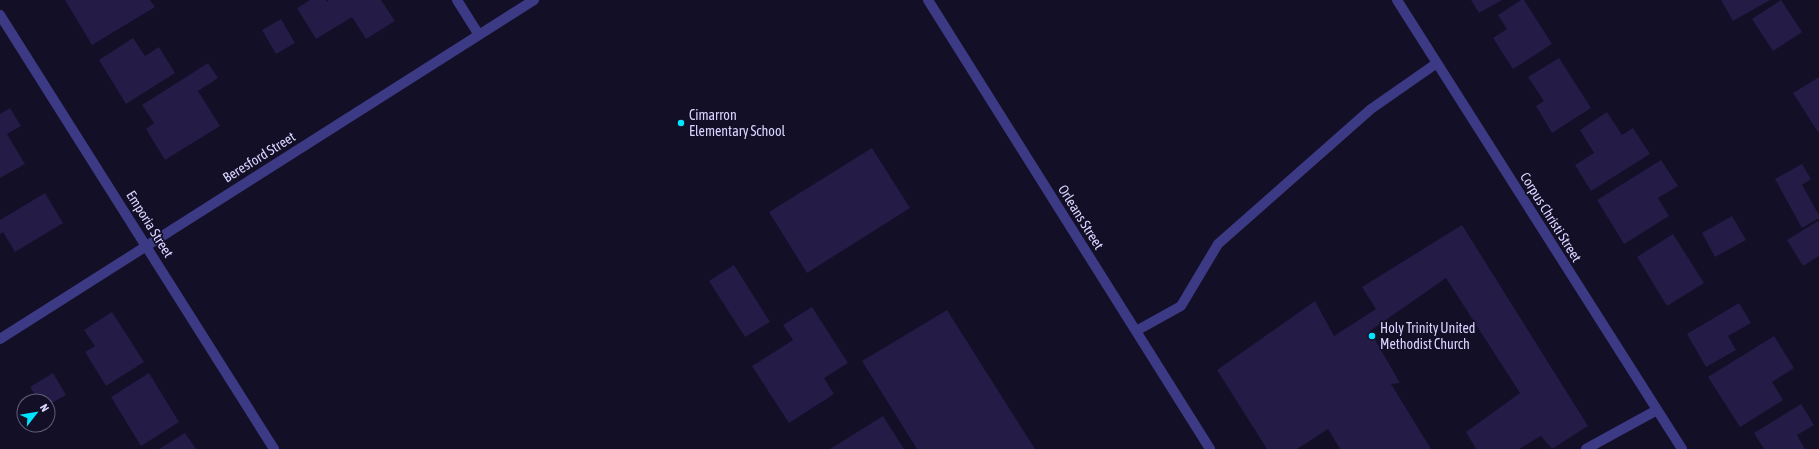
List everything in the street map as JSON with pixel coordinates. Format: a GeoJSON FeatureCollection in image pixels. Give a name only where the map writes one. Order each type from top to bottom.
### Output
{"type":"FeatureCollection","features":[{"type":"Feature","properties":{"kind":"street"},"geometry":{"type":"LineString","coordinates":[[457,0],[479,35]]}},
{"type":"Feature","properties":{"kind":"street","name":"Beresford Street"},"geometry":{"type":"LineString","coordinates":[[0,339],[534,0]]}},
{"type":"Feature","properties":{"kind":"street","name":"Orleans Street"},"geometry":{"type":"LineString","coordinates":[[928,0],[1210,449]]}},
{"type":"Feature","properties":{"kind":"street","name":"Corpus Christi Street"},"geometry":{"type":"LineString","coordinates":[[1397,0],[1682,449]]}},
{"type":"Feature","properties":{"kind":"street","name":"Emporia Street"},"geometry":{"type":"LineString","coordinates":[[0,15],[274,449]]}},
{"type":"Feature","properties":{"kind":"street"},"geometry":{"type":"LineString","coordinates":[[1136,331],[1181,306],[1218,244],[1371,109],[1437,63]]}},
{"type":"Feature","properties":{"kind":"street"},"geometry":{"type":"LineString","coordinates":[[1586,449],[1657,410]]}},
{"type":"Feature","properties":{"kind":"building"},"geometry":{"type":"Polygon","coordinates":[[[65,0],[150,0],[155,7],[92,45],[65,0]]]}},
{"type":"Feature","properties":{"kind":"building"},"geometry":{"type":"Polygon","coordinates":[[[310,0],[326,0],[327,2],[329,0],[381,0],[395,21],[366,39],[352,17],[316,39],[297,8],[310,0]]]}},
{"type":"Feature","properties":{"kind":"building"},"geometry":{"type":"Polygon","coordinates":[[[1471,0],[1502,0],[1479,13],[1471,0]]]}},
{"type":"Feature","properties":{"kind":"building"},"geometry":{"type":"Polygon","coordinates":[[[1521,0],[1524,0],[1552,44],[1513,69],[1493,38],[1507,29],[1498,15],[1521,0]]]}},
{"type":"Feature","properties":{"kind":"building"},"geometry":{"type":"Polygon","coordinates":[[[1721,0],[1770,0],[1733,21],[1721,0]]]}},
{"type":"Feature","properties":{"kind":"building"},"geometry":{"type":"Polygon","coordinates":[[[1781,0],[1802,32],[1773,51],[1752,19],[1781,0]]]}},
{"type":"Feature","properties":{"kind":"building"},"geometry":{"type":"Polygon","coordinates":[[[281,19],[295,43],[276,54],[262,30],[281,19]]]}},
{"type":"Feature","properties":{"kind":"building"},"geometry":{"type":"Polygon","coordinates":[[[133,38],[145,56],[159,47],[175,73],[126,104],[99,60],[133,38]]]}},
{"type":"Feature","properties":{"kind":"building"},"geometry":{"type":"Polygon","coordinates":[[[1559,58],[1591,108],[1552,133],[1536,106],[1544,101],[1528,77],[1559,58]]]}},
{"type":"Feature","properties":{"kind":"building"},"geometry":{"type":"Polygon","coordinates":[[[208,63],[218,78],[198,91],[220,126],[165,160],[146,129],[154,123],[142,105],[208,63]]]}},
{"type":"Feature","properties":{"kind":"building"},"geometry":{"type":"Polygon","coordinates":[[[1819,77],[1819,131],[1818,132],[1793,93],[1819,77]]]}},
{"type":"Feature","properties":{"kind":"building"},"geometry":{"type":"Polygon","coordinates":[[[10,108],[21,126],[7,134],[25,164],[0,178],[0,114],[10,108]]]}},
{"type":"Feature","properties":{"kind":"building"},"geometry":{"type":"Polygon","coordinates":[[[1607,112],[1622,135],[1633,128],[1650,154],[1591,191],[1575,165],[1594,153],[1580,130],[1607,112]]]}},
{"type":"Feature","properties":{"kind":"building"},"geometry":{"type":"Polygon","coordinates":[[[872,148],[910,208],[807,273],[769,212],[872,148]]]}},
{"type":"Feature","properties":{"kind":"building"},"geometry":{"type":"Polygon","coordinates":[[[1661,160],[1678,186],[1658,198],[1669,216],[1624,244],[1597,200],[1661,160]]]}},
{"type":"Feature","properties":{"kind":"building"},"geometry":{"type":"Polygon","coordinates":[[[1802,164],[1811,179],[1802,185],[1819,215],[1819,218],[1802,228],[1775,179],[1802,164]]]}},
{"type":"Feature","properties":{"kind":"building"},"geometry":{"type":"Polygon","coordinates":[[[45,193],[63,223],[15,252],[3,232],[0,234],[0,220],[45,193]]]}},
{"type":"Feature","properties":{"kind":"building"},"geometry":{"type":"Polygon","coordinates":[[[1732,216],[1746,240],[1715,257],[1702,233],[1732,216]]]}},
{"type":"Feature","properties":{"kind":"building"},"geometry":{"type":"Polygon","coordinates":[[[1818,221],[1819,256],[1803,266],[1787,240],[1818,221]]]}},
{"type":"Feature","properties":{"kind":"building"},"geometry":{"type":"Polygon","coordinates":[[[1462,225],[1588,426],[1552,449],[1541,436],[1519,449],[1476,449],[1466,432],[1520,393],[1446,278],[1370,331],[1400,383],[1391,384],[1431,449],[1340,449],[1328,429],[1297,449],[1267,449],[1217,370],[1315,301],[1334,336],[1376,309],[1362,287],[1462,225]]]}},
{"type":"Feature","properties":{"kind":"building"},"geometry":{"type":"Polygon","coordinates":[[[1673,234],[1704,283],[1667,306],[1637,257],[1673,234]]]}},
{"type":"Feature","properties":{"kind":"building"},"geometry":{"type":"Polygon","coordinates":[[[734,265],[770,322],[745,337],[709,281],[734,265]]]}},
{"type":"Feature","properties":{"kind":"building"},"geometry":{"type":"Polygon","coordinates":[[[1739,303],[1751,323],[1728,336],[1736,350],[1706,367],[1687,334],[1739,303]]]}},
{"type":"Feature","properties":{"kind":"building"},"geometry":{"type":"Polygon","coordinates":[[[812,307],[848,363],[824,378],[834,394],[789,423],[752,366],[793,340],[783,325],[812,307]]]}},
{"type":"Feature","properties":{"kind":"building"},"geometry":{"type":"Polygon","coordinates":[[[947,310],[1035,449],[917,449],[862,361],[947,310]]]}},
{"type":"Feature","properties":{"kind":"building"},"geometry":{"type":"Polygon","coordinates":[[[112,312],[144,362],[106,386],[85,352],[95,346],[84,330],[112,312]]]}},
{"type":"Feature","properties":{"kind":"building"},"geometry":{"type":"Polygon","coordinates":[[[1774,336],[1794,368],[1772,382],[1783,400],[1740,427],[1708,377],[1774,336]]]}},
{"type":"Feature","properties":{"kind":"building"},"geometry":{"type":"Polygon","coordinates":[[[53,373],[66,395],[56,401],[56,393],[34,393],[30,387],[53,373]]]}},
{"type":"Feature","properties":{"kind":"building"},"geometry":{"type":"Polygon","coordinates":[[[149,373],[179,422],[141,446],[111,397],[149,373]]]}},
{"type":"Feature","properties":{"kind":"building"},"geometry":{"type":"Polygon","coordinates":[[[1801,404],[1814,425],[1797,435],[1805,449],[1764,449],[1754,433],[1801,404]]]}},
{"type":"Feature","properties":{"kind":"building"},"geometry":{"type":"Polygon","coordinates":[[[883,416],[904,449],[830,449],[883,416]]]}},
{"type":"Feature","properties":{"kind":"building"},"geometry":{"type":"Polygon","coordinates":[[[185,433],[196,449],[159,449],[185,433]]]}},
{"type":"Feature","properties":{"kind":"place","name":"Cimarron Elementary School"},"geometry":{"type":"Point","coordinates":[681,123]}},
{"type":"Feature","properties":{"kind":"place","name":"Holy Trinity United Methodist Church"},"geometry":{"type":"Point","coordinates":[1372,336]}}]}
